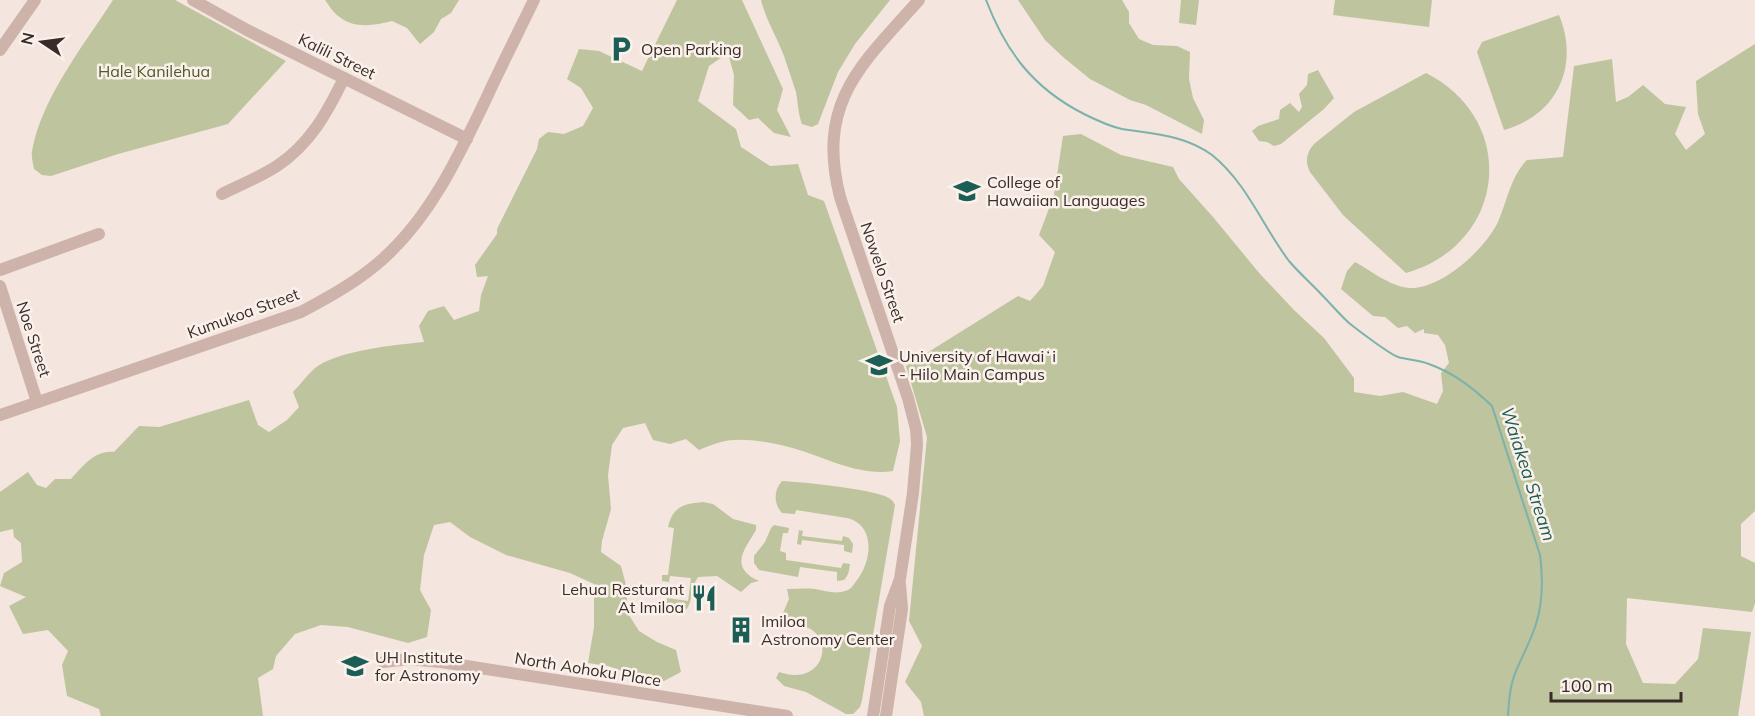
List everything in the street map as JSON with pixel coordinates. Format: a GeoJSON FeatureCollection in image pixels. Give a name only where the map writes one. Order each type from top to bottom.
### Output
{"type":"FeatureCollection","features":[{"type":"Feature","properties":{"kind":"street"},"geometry":{"type":"LineString","coordinates":[[0,50],[35,0]]}},
{"type":"Feature","properties":{"kind":"street","name":"Kalili Street"},"geometry":{"type":"LineString","coordinates":[[193,0],[248,30],[467,139]]}},
{"type":"Feature","properties":{"kind":"street","name":"Kumukoa Street"},"geometry":{"type":"LineString","coordinates":[[0,415],[302,312],[346,288],[386,256],[418,220],[467,139],[534,0]]}},
{"type":"Feature","properties":{"kind":"street","name":"Nowelo Street"},"geometry":{"type":"LineString","coordinates":[[873,716],[890,606],[900,579],[913,493],[916,429],[895,358],[840,197],[832,144],[834,126],[845,94],[862,64],[919,0]]}},
{"type":"Feature","properties":{"kind":"street"},"geometry":{"type":"LineString","coordinates":[[222,194],[276,167],[311,136],[344,78]]}},
{"type":"Feature","properties":{"kind":"street"},"geometry":{"type":"LineString","coordinates":[[0,270],[99,234]]}},
{"type":"Feature","properties":{"kind":"street","name":"Noe Street"},"geometry":{"type":"LineString","coordinates":[[0,286],[37,402]]}},
{"type":"Feature","properties":{"kind":"street","name":"Nowelo Street"},"geometry":{"type":"LineString","coordinates":[[886,716],[902,609],[900,579]]}},
{"type":"Feature","properties":{"kind":"street","name":"North Aohoku Place"},"geometry":{"type":"LineString","coordinates":[[383,662],[409,659],[441,662],[787,716]]}},
{"type":"Feature","properties":{"kind":"green space","name":"Hale Kanilehua"},"geometry":{"type":"Polygon","coordinates":[[[113,0],[175,0],[286,61],[228,124],[118,154],[51,176],[42,175],[34,169],[32,153],[45,111],[65,72],[113,0]]]}},
{"type":"Feature","properties":{"kind":"green space"},"geometry":{"type":"Polygon","coordinates":[[[325,0],[459,0],[451,13],[441,19],[434,32],[420,44],[407,28],[392,21],[370,25],[349,23],[335,13],[325,0]]]}},
{"type":"Feature","properties":{"kind":"green space"},"geometry":{"type":"Polygon","coordinates":[[[677,0],[742,0],[783,89],[777,110],[791,137],[774,133],[758,118],[749,120],[733,105],[734,75],[728,53],[709,66],[698,101],[736,129],[741,147],[770,166],[798,164],[808,195],[824,201],[897,407],[900,441],[893,471],[856,469],[790,447],[760,441],[729,440],[699,450],[686,439],[670,444],[653,440],[645,423],[623,428],[612,445],[608,475],[611,509],[601,552],[621,566],[627,589],[627,612],[639,631],[676,650],[681,672],[664,681],[649,675],[628,673],[608,666],[588,663],[594,627],[594,584],[570,573],[506,555],[470,537],[450,522],[434,525],[424,555],[420,590],[431,610],[427,637],[408,643],[348,627],[321,625],[295,634],[276,656],[273,669],[258,678],[263,716],[101,716],[99,709],[67,696],[62,665],[68,651],[48,630],[23,634],[9,606],[26,597],[0,586],[4,573],[22,562],[21,543],[14,537],[13,529],[0,532],[0,492],[28,472],[37,485],[46,488],[55,479],[71,479],[95,456],[114,452],[139,426],[159,427],[249,400],[258,425],[269,432],[287,420],[299,407],[293,392],[315,368],[325,362],[368,349],[424,342],[419,326],[428,311],[444,306],[454,320],[479,311],[481,295],[488,276],[477,277],[475,265],[497,234],[497,229],[537,149],[539,139],[548,132],[564,134],[583,126],[593,108],[581,88],[567,79],[579,49],[599,51],[642,71],[677,0]]]}},
{"type":"Feature","properties":{"kind":"green space"},"geometry":{"type":"Polygon","coordinates":[[[761,0],[890,0],[855,44],[838,72],[818,124],[812,127],[802,124],[796,92],[761,0]]]}},
{"type":"Feature","properties":{"kind":"green space"},"geometry":{"type":"Polygon","coordinates":[[[1018,0],[1122,0],[1129,12],[1129,23],[1139,39],[1153,45],[1177,46],[1190,52],[1189,79],[1193,98],[1204,120],[1202,134],[1090,79],[1045,40],[1018,0]]]}},
{"type":"Feature","properties":{"kind":"green space"},"geometry":{"type":"Polygon","coordinates":[[[1181,0],[1199,0],[1196,25],[1179,23],[1181,0]]]}},
{"type":"Feature","properties":{"kind":"green space"},"geometry":{"type":"Polygon","coordinates":[[[1335,0],[1432,0],[1429,27],[1333,15],[1335,0]]]}},
{"type":"Feature","properties":{"kind":"green space"},"geometry":{"type":"Polygon","coordinates":[[[1559,15],[1565,34],[1567,52],[1565,70],[1559,86],[1538,113],[1504,130],[1477,52],[1482,42],[1559,15]]]}},
{"type":"Feature","properties":{"kind":"green space"},"geometry":{"type":"Polygon","coordinates":[[[1755,44],[1755,511],[1741,524],[1741,556],[1755,563],[1755,603],[1752,612],[1627,598],[1626,644],[1643,683],[1675,684],[1698,659],[1703,628],[1751,632],[1738,716],[924,716],[921,702],[905,682],[922,646],[909,621],[927,437],[906,366],[1018,296],[1030,301],[1043,286],[1055,252],[1039,235],[1054,195],[1063,136],[1081,134],[1121,155],[1173,167],[1179,179],[1260,274],[1324,338],[1354,378],[1354,392],[1380,396],[1403,392],[1437,404],[1443,391],[1441,373],[1449,363],[1445,345],[1438,335],[1424,333],[1424,329],[1415,333],[1407,326],[1398,328],[1385,317],[1373,316],[1341,289],[1347,271],[1355,262],[1381,278],[1409,288],[1435,282],[1461,266],[1492,233],[1513,181],[1527,160],[1563,157],[1574,66],[1612,59],[1616,102],[1628,97],[1643,85],[1665,104],[1686,107],[1675,134],[1686,150],[1705,134],[1698,114],[1696,81],[1755,44]]]}},
{"type":"Feature","properties":{"kind":"green space"},"geometry":{"type":"Polygon","coordinates":[[[1318,70],[1334,98],[1281,144],[1274,146],[1259,141],[1252,131],[1258,126],[1279,119],[1280,110],[1290,103],[1299,112],[1302,107],[1299,94],[1307,85],[1308,74],[1318,70]]]}},
{"type":"Feature","properties":{"kind":"green space"},"geometry":{"type":"Polygon","coordinates":[[[1426,73],[1456,94],[1476,120],[1487,149],[1489,180],[1481,209],[1465,236],[1440,258],[1406,273],[1343,215],[1310,172],[1307,158],[1314,144],[1354,112],[1426,73]]]}},
{"type":"Feature","properties":{"kind":"green space"},"geometry":{"type":"Polygon","coordinates":[[[782,481],[869,492],[889,498],[895,505],[862,700],[860,707],[853,714],[846,714],[806,692],[784,686],[776,678],[779,672],[796,675],[810,672],[818,664],[822,653],[821,642],[815,633],[804,626],[788,625],[783,613],[789,599],[787,589],[836,592],[849,589],[866,563],[867,536],[863,528],[847,518],[796,510],[795,514],[782,513],[777,506],[776,497],[777,489],[782,481]]]}},
{"type":"Feature","properties":{"kind":"green space"},"geometry":{"type":"Polygon","coordinates":[[[703,502],[713,504],[733,519],[756,525],[756,530],[744,551],[742,564],[750,576],[759,581],[751,583],[741,592],[717,576],[698,577],[693,586],[687,609],[674,610],[666,607],[667,598],[688,601],[691,578],[670,576],[669,582],[662,581],[662,575],[668,575],[674,528],[668,527],[676,510],[680,507],[703,502]]]}},
{"type":"Feature","properties":{"kind":"green space"},"geometry":{"type":"Polygon","coordinates":[[[774,525],[789,528],[788,533],[783,533],[780,551],[786,553],[786,560],[841,568],[843,563],[850,564],[846,578],[837,581],[837,572],[800,567],[798,577],[759,570],[754,563],[754,556],[774,525]]]}},
{"type":"Feature","properties":{"kind":"green space"},"geometry":{"type":"Polygon","coordinates":[[[799,530],[803,531],[802,536],[842,541],[843,536],[849,538],[853,544],[852,553],[844,551],[844,545],[802,540],[801,545],[797,544],[799,530]]]}},
{"type":"Feature","properties":{"kind":"waterway","name":"Waiakea Stream"},"geometry":{"type":"LineString","coordinates":[[986,0],[1012,52],[1023,67],[1050,93],[1107,125],[1180,139],[1212,155],[1245,192],[1289,261],[1349,323],[1393,355],[1429,364],[1455,376],[1492,406],[1540,555],[1542,572],[1538,616],[1532,636],[1514,676],[1508,716]]}},
{"type":"Feature","properties":{"kind":"place","name":"Open Parking"},"geometry":{"type":"Point","coordinates":[621,49]}},
{"type":"Feature","properties":{"kind":"place","name":"College of Hawaiian Languages"},"geometry":{"type":"Point","coordinates":[967,191]}},
{"type":"Feature","properties":{"kind":"place","name":"University of Hawaiʻi - Hilo Main Campus"},"geometry":{"type":"Point","coordinates":[879,365]}},
{"type":"Feature","properties":{"kind":"place","name":"Lehua Resturant At Imiloa"},"geometry":{"type":"Point","coordinates":[704,598]}},
{"type":"Feature","properties":{"kind":"place","name":"Imiloa Astronomy Center"},"geometry":{"type":"Point","coordinates":[741,630]}},
{"type":"Feature","properties":{"kind":"place","name":"UH Institute for Astronomy"},"geometry":{"type":"Point","coordinates":[355,666]}}]}
